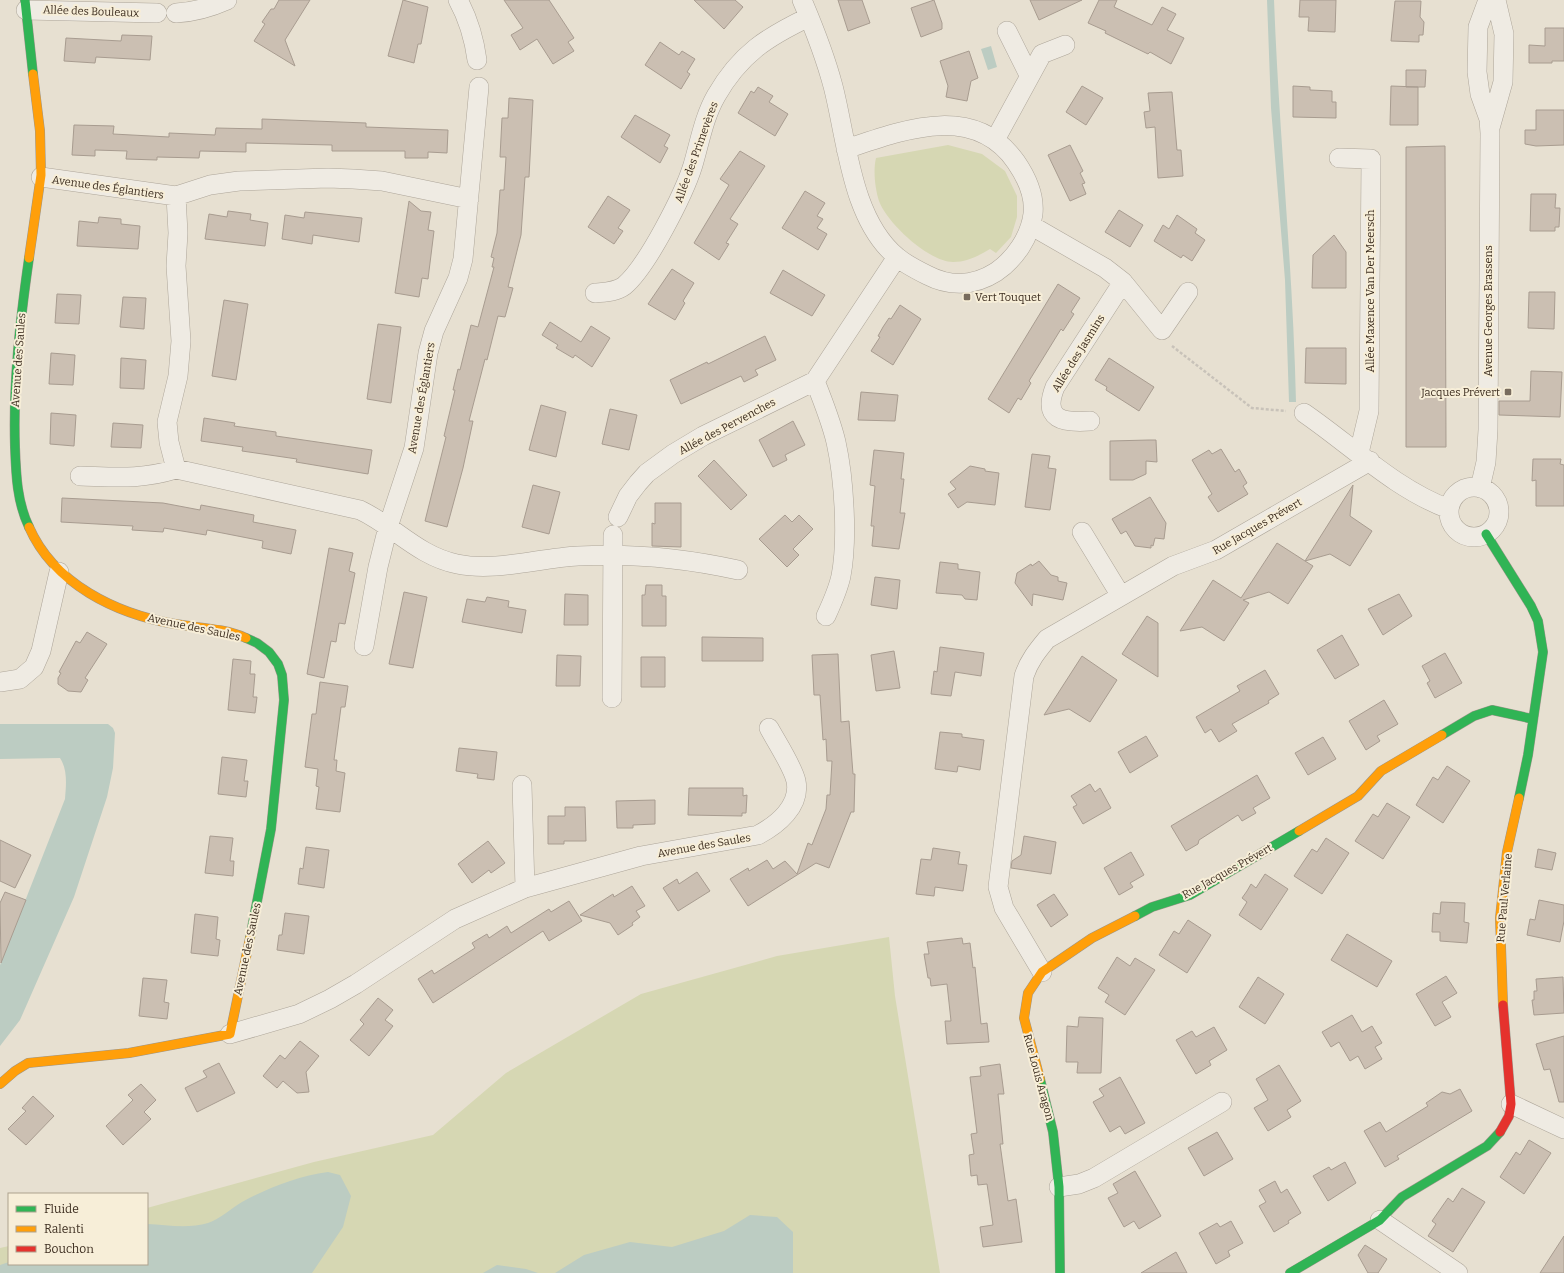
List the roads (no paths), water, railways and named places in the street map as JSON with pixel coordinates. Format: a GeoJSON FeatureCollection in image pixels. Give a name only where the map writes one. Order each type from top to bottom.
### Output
{"type":"FeatureCollection","features":[{"type":"Feature","properties":{"kind":"street"},"geometry":{"type":"LineString","coordinates":[[176,13],[195,12],[212,7],[227,0]]}},
{"type":"Feature","properties":{"kind":"street"},"geometry":{"type":"LineString","coordinates":[[458,0],[468,19],[474,38],[477,60]]}},
{"type":"Feature","properties":{"kind":"street"},"geometry":{"type":"LineString","coordinates":[[802,0],[832,83],[846,149],[856,188],[870,221],[885,244],[897,257],[937,281],[956,284],[973,283],[988,276],[1010,260],[1024,242],[1032,226],[1034,207],[1031,191],[1025,174],[1014,158],[995,140],[978,131],[961,126],[933,126],[904,131],[846,149]]}},
{"type":"Feature","properties":{"kind":"street","name":"Avenue Georges Brassens"},"geometry":{"type":"LineString","coordinates":[[1480,488],[1486,462],[1488,430],[1490,133],[1489,119],[1480,94],[1477,72],[1478,27],[1488,0]]}},
{"type":"Feature","properties":{"kind":"street","name":"Avenue Georges Brassens"},"geometry":{"type":"LineString","coordinates":[[1490,133],[1492,119],[1500,97],[1503,82],[1504,34],[1496,0]]}},
{"type":"Feature","properties":{"kind":"street","name":"Allée des Bouleaux"},"geometry":{"type":"LineString","coordinates":[[25,5],[157,13]]}},
{"type":"Feature","properties":{"kind":"street","name":"Avenue des Saules"},"geometry":{"type":"LineString","coordinates":[[25,5],[41,147],[41,178],[20,318],[14,430],[16,477],[19,500],[30,532],[43,553],[59,572],[71,583],[88,593],[142,616],[164,622],[228,633],[252,640],[270,651],[279,665],[283,688],[282,735],[268,846],[230,1034]]}},
{"type":"Feature","properties":{"kind":"street","name":"Allée des Primevères"},"geometry":{"type":"LineString","coordinates":[[595,293],[611,292],[623,286],[634,276],[682,194],[693,165],[708,110],[730,76],[756,46],[809,17]]}},
{"type":"Feature","properties":{"kind":"street"},"geometry":{"type":"LineString","coordinates":[[1007,31],[1029,75]]}},
{"type":"Feature","properties":{"kind":"street"},"geometry":{"type":"LineString","coordinates":[[995,140],[1029,75],[1042,54],[1065,45]]}},
{"type":"Feature","properties":{"kind":"street","name":"Avenue des Églantiers"},"geometry":{"type":"LineString","coordinates":[[364,646],[378,567],[388,527],[414,448],[428,353],[432,338],[458,278],[463,259],[479,86]]}},
{"type":"Feature","properties":{"kind":"street","name":"Allée Maxence Van Der Meersch"},"geometry":{"type":"LineString","coordinates":[[1339,158],[1371,159],[1369,411],[1364,457]]}},
{"type":"Feature","properties":{"kind":"street","name":"Avenue des Églantiers"},"geometry":{"type":"LineString","coordinates":[[41,178],[176,196],[210,185],[239,181],[328,178],[382,181],[469,199]]}},
{"type":"Feature","properties":{"kind":"street","name":"Avenue des Églantiers"},"geometry":{"type":"LineString","coordinates":[[176,196],[178,233],[176,266],[181,341],[178,376],[167,422],[169,442],[176,469]]}},
{"type":"Feature","properties":{"kind":"street"},"geometry":{"type":"LineString","coordinates":[[1032,226],[1099,264],[1123,282],[1162,330],[1188,292]]}},
{"type":"Feature","properties":{"kind":"street"},"geometry":{"type":"LineString","coordinates":[[826,616],[835,598],[841,576],[844,556],[844,515],[836,442],[827,409],[815,381],[897,257]]}},
{"type":"Feature","properties":{"kind":"street","name":"Allée des Jasmins"},"geometry":{"type":"LineString","coordinates":[[1090,421],[1073,422],[1060,420],[1052,412],[1050,400],[1055,387],[1123,282]]}},
{"type":"Feature","properties":{"kind":"street","name":"Allée des Pervenches"},"geometry":{"type":"LineString","coordinates":[[613,555],[615,526],[628,496],[647,473],[673,454],[703,436],[815,381]]}},
{"type":"Feature","properties":{"kind":"street"},"geometry":{"type":"LineString","coordinates":[[1304,413],[1415,494],[1450,509]]}},
{"type":"Feature","properties":{"kind":"street","name":"Rue Jacques Prévert"},"geometry":{"type":"LineString","coordinates":[[1364,457],[1216,550],[1173,566],[1047,639],[1028,664],[1024,676],[998,887],[1004,908],[1042,972],[1092,938],[1152,907],[1190,895],[1358,796],[1381,771],[1474,716],[1492,710],[1533,719]]}},
{"type":"Feature","properties":{"kind":"street"},"geometry":{"type":"LineString","coordinates":[[80,476],[134,478],[154,476],[176,469],[360,510],[372,516],[419,549],[437,558],[457,564],[478,566],[578,556],[613,555],[675,558],[738,570]]}},
{"type":"Feature","properties":{"kind":"street"},"geometry":{"type":"LineString","coordinates":[[1473,487],[1480,488],[1493,495],[1499,509],[1496,523],[1486,534],[1473,537],[1460,532],[1451,522],[1450,509],[1455,496],[1460,491],[1473,487]]}},
{"type":"Feature","properties":{"kind":"street"},"geometry":{"type":"LineString","coordinates":[[1082,532],[1121,596]]}},
{"type":"Feature","properties":{"kind":"street"},"geometry":{"type":"LineString","coordinates":[[1486,534],[1531,606],[1538,621],[1543,652],[1533,719]]}},
{"type":"Feature","properties":{"kind":"street"},"geometry":{"type":"LineString","coordinates":[[612,698],[613,555]]}},
{"type":"Feature","properties":{"kind":"street"},"geometry":{"type":"LineString","coordinates":[[0,682],[20,679],[34,668],[41,651],[59,572]]}},
{"type":"Feature","properties":{"kind":"street","name":"Rue Paul Verlaine"},"geometry":{"type":"LineString","coordinates":[[1290,1273],[1380,1220],[1402,1197],[1487,1146],[1496,1138],[1509,1116],[1511,1104],[1503,1007],[1500,918],[1507,852],[1528,755],[1533,719]]}},
{"type":"Feature","properties":{"kind":"street","name":"Avenue des Saules"},"geometry":{"type":"LineString","coordinates":[[0,1084],[15,1071],[28,1063],[129,1053],[230,1034],[299,1014],[356,984],[454,919],[525,888],[640,856],[758,835],[773,827],[785,815],[793,803],[797,789],[796,779],[769,728]]}},
{"type":"Feature","properties":{"kind":"street"},"geometry":{"type":"LineString","coordinates":[[522,786],[525,888]]}},
{"type":"Feature","properties":{"kind":"street","name":"Rue Louis Aragon"},"geometry":{"type":"LineString","coordinates":[[1042,972],[1034,981],[1028,993],[1024,1018],[1050,1115],[1059,1187],[1060,1273]]}},
{"type":"Feature","properties":{"kind":"street"},"geometry":{"type":"LineString","coordinates":[[1059,1187],[1079,1184],[1094,1178],[1222,1102]]}},
{"type":"Feature","properties":{"kind":"street"},"geometry":{"type":"LineString","coordinates":[[1511,1104],[1564,1130]]}},
{"type":"Feature","properties":{"kind":"street"},"geometry":{"type":"LineString","coordinates":[[1380,1220],[1458,1273]]}},
{"type":"Feature","properties":{"kind":"place","name":"Vert Touquet"},"geometry":{"type":"Point","coordinates":[967,297]}},
{"type":"Feature","properties":{"kind":"place","name":"Jacques Prévert"},"geometry":{"type":"Point","coordinates":[1508,392]}}]}
